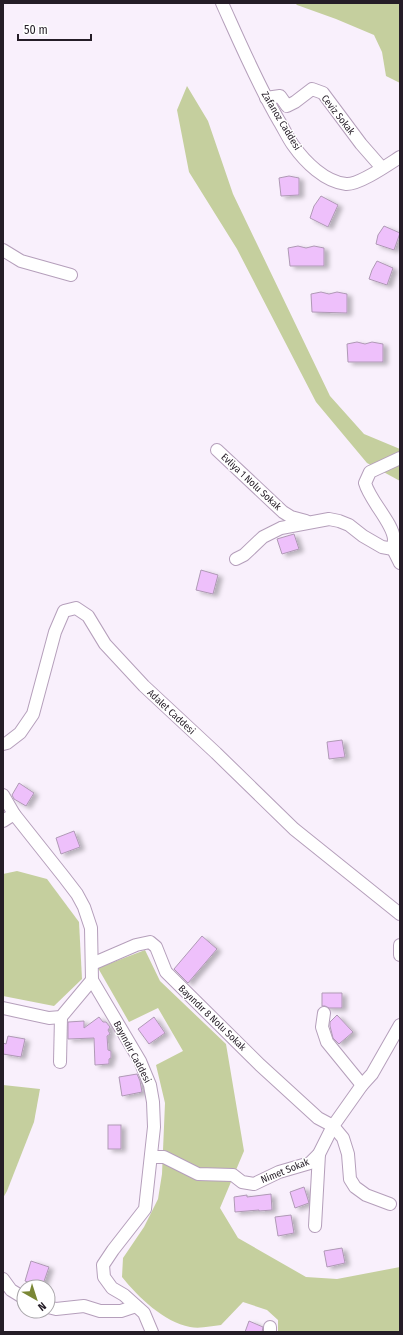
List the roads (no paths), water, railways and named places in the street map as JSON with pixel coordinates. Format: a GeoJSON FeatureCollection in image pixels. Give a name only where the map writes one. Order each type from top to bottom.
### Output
{"type":"FeatureCollection","features":[{"type":"Feature","properties":{"kind":"street","name":"Zafanoz Caddesi"},"geometry":{"type":"LineString","coordinates":[[222,3],[266,98],[293,145],[309,163],[325,176],[336,182],[348,184],[358,182],[400,157]]}},
{"type":"Feature","properties":{"kind":"street","name":"Ceviz Sokak"},"geometry":{"type":"LineString","coordinates":[[266,98],[280,96],[287,106],[312,89],[323,93],[361,144],[382,168]]}},
{"type":"Feature","properties":{"kind":"street"},"geometry":{"type":"LineString","coordinates":[[3,250],[21,261],[70,274]]}},
{"type":"Feature","properties":{"kind":"street","name":"Evliya 1 Nolu Sokak"},"geometry":{"type":"LineString","coordinates":[[217,450],[283,512],[291,517],[309,522]]}},
{"type":"Feature","properties":{"kind":"street"},"geometry":{"type":"LineString","coordinates":[[400,458],[370,472],[365,483],[367,491],[392,530],[394,539],[393,549],[400,563]]}},
{"type":"Feature","properties":{"kind":"street"},"geometry":{"type":"LineString","coordinates":[[236,559],[244,555],[263,537],[281,528],[329,519],[340,521],[349,525],[363,536],[382,547],[393,549]]}},
{"type":"Feature","properties":{"kind":"street","name":"Adalet Caddesi"},"geometry":{"type":"LineString","coordinates":[[3,744],[7,743],[20,733],[33,714],[55,632],[64,611],[76,608],[88,616],[105,644],[144,686],[294,829],[400,914]]}},
{"type":"Feature","properties":{"kind":"street"},"geometry":{"type":"LineString","coordinates":[[3,796],[14,814],[77,894],[84,907],[91,928],[92,980],[61,1017],[60,1062]]}},
{"type":"Feature","properties":{"kind":"street"},"geometry":{"type":"LineString","coordinates":[[3,821],[14,814]]}},
{"type":"Feature","properties":{"kind":"street","name":"Bayındır 8 Nolu Sokak"},"geometry":{"type":"LineString","coordinates":[[92,964],[136,945],[150,942],[156,947],[166,972],[260,1064],[318,1118],[333,1126]]}},
{"type":"Feature","properties":{"kind":"street"},"geometry":{"type":"LineString","coordinates":[[400,945],[400,955]]}},
{"type":"Feature","properties":{"kind":"street","name":"Bayındır Caddesi"},"geometry":{"type":"LineString","coordinates":[[92,980],[140,1061],[150,1085],[153,1102],[154,1127],[145,1209],[103,1265],[104,1277],[112,1288],[124,1295],[144,1313],[152,1332]]}},
{"type":"Feature","properties":{"kind":"street"},"geometry":{"type":"LineString","coordinates":[[3,1008],[49,1018],[61,1017]]}},
{"type":"Feature","properties":{"kind":"street"},"geometry":{"type":"LineString","coordinates":[[324,1013],[322,1027],[328,1042],[362,1085]]}},
{"type":"Feature","properties":{"kind":"street","name":"Nimet Sokak"},"geometry":{"type":"LineString","coordinates":[[151,1157],[164,1157],[198,1174],[233,1175],[242,1182],[254,1184],[280,1172],[310,1163],[319,1154],[333,1126],[362,1085],[372,1074],[400,1025]]}},
{"type":"Feature","properties":{"kind":"street"},"geometry":{"type":"LineString","coordinates":[[333,1126],[343,1138],[348,1154],[350,1179],[354,1187],[366,1195],[390,1204]]}},
{"type":"Feature","properties":{"kind":"street"},"geometry":{"type":"LineString","coordinates":[[315,1226],[319,1154]]}},
{"type":"Feature","properties":{"kind":"street"},"geometry":{"type":"LineString","coordinates":[[3,1278],[11,1290],[16,1293]]}},
{"type":"Feature","properties":{"kind":"street"},"geometry":{"type":"LineString","coordinates":[[56,1309],[84,1306],[100,1311],[121,1311],[136,1306]]}}]}
